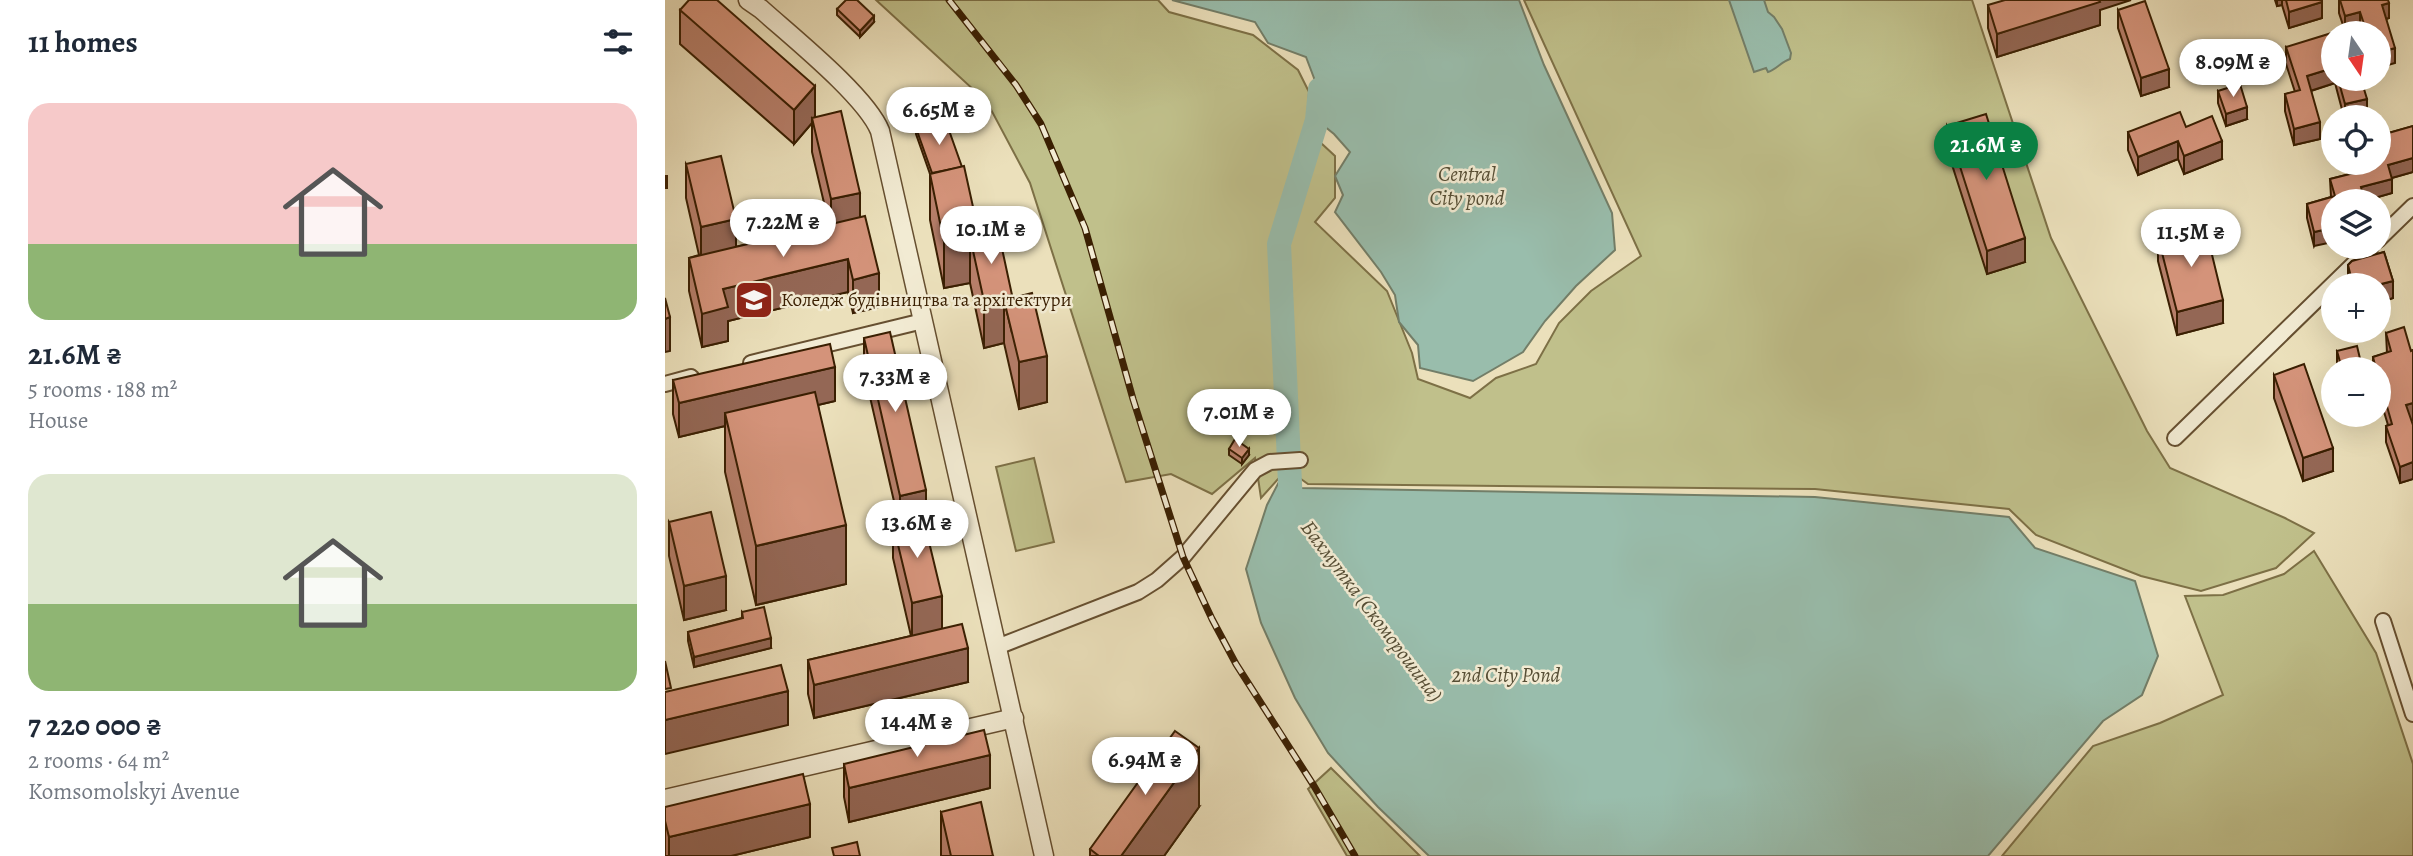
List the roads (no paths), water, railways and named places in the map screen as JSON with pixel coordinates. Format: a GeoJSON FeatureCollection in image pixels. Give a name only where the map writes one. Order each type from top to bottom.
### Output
{"type":"FeatureCollection","features":[{"type":"Feature","properties":{"kind":"street"},"geometry":{"type":"LineString","coordinates":[[748,0],[842,83],[877,124],[1044,856]]}},
{"type":"Feature","properties":{"kind":"street"},"geometry":{"type":"LineString","coordinates":[[2391,227],[2413,206]]}},
{"type":"Feature","properties":{"kind":"street"},"geometry":{"type":"LineString","coordinates":[[2175,438],[2359,259]]}},
{"type":"Feature","properties":{"kind":"street"},"geometry":{"type":"LineString","coordinates":[[743,365],[923,321]]}},
{"type":"Feature","properties":{"kind":"street"},"geometry":{"type":"LineString","coordinates":[[665,384],[704,374]]}},
{"type":"Feature","properties":{"kind":"street"},"geometry":{"type":"LineString","coordinates":[[997,647],[1137,592],[1157,580],[1208,530],[1263,464],[1300,460]]}},
{"type":"Feature","properties":{"kind":"street"},"geometry":{"type":"LineString","coordinates":[[2383,621],[2413,714]]}},
{"type":"Feature","properties":{"kind":"street"},"geometry":{"type":"LineString","coordinates":[[665,799],[1014,718]]}},
{"type":"Feature","properties":{"kind":"water","name":"Central City pond"},"geometry":{"type":"Polygon","coordinates":[[[1172,0],[1519,0],[1544,65],[1612,213],[1615,250],[1576,286],[1545,321],[1523,352],[1473,381],[1420,368],[1418,345],[1399,322],[1395,295],[1381,272],[1335,212],[1343,195],[1335,176],[1350,152],[1313,117],[1317,86],[1306,57],[1268,43],[1255,22],[1172,0]]]}},
{"type":"Feature","properties":{"kind":"water"},"geometry":{"type":"Polygon","coordinates":[[[1729,0],[1764,0],[1768,12],[1782,29],[1791,53],[1790,59],[1768,72],[1766,68],[1754,72],[1729,0]]]}},
{"type":"Feature","properties":{"kind":"water","name":"2nd City Pond"},"geometry":{"type":"Polygon","coordinates":[[[1290,472],[1301,488],[1815,497],[2009,517],[2035,548],[2135,581],[2158,656],[2142,695],[2103,721],[1988,856],[1429,856],[1378,807],[1328,753],[1295,698],[1261,623],[1246,569],[1267,505],[1283,474],[1290,472]]]}},
{"type":"Feature","properties":{"kind":"waterway","name":"Бахмутка (Скоморошина)"},"geometry":{"type":"LineString","coordinates":[[1291,505],[1279,244],[1317,120],[1320,89]]}},
{"type":"Feature","properties":{"kind":"railway"},"geometry":{"type":"LineString","coordinates":[[949,0],[1016,85],[1041,124],[1085,228],[1133,399],[1183,557],[1236,664],[1355,856]]}},
{"type":"Feature","properties":{"kind":"place","name":"Коледж будівництва та архітектури"},"geometry":{"type":"Point","coordinates":[754,300]}}]}
